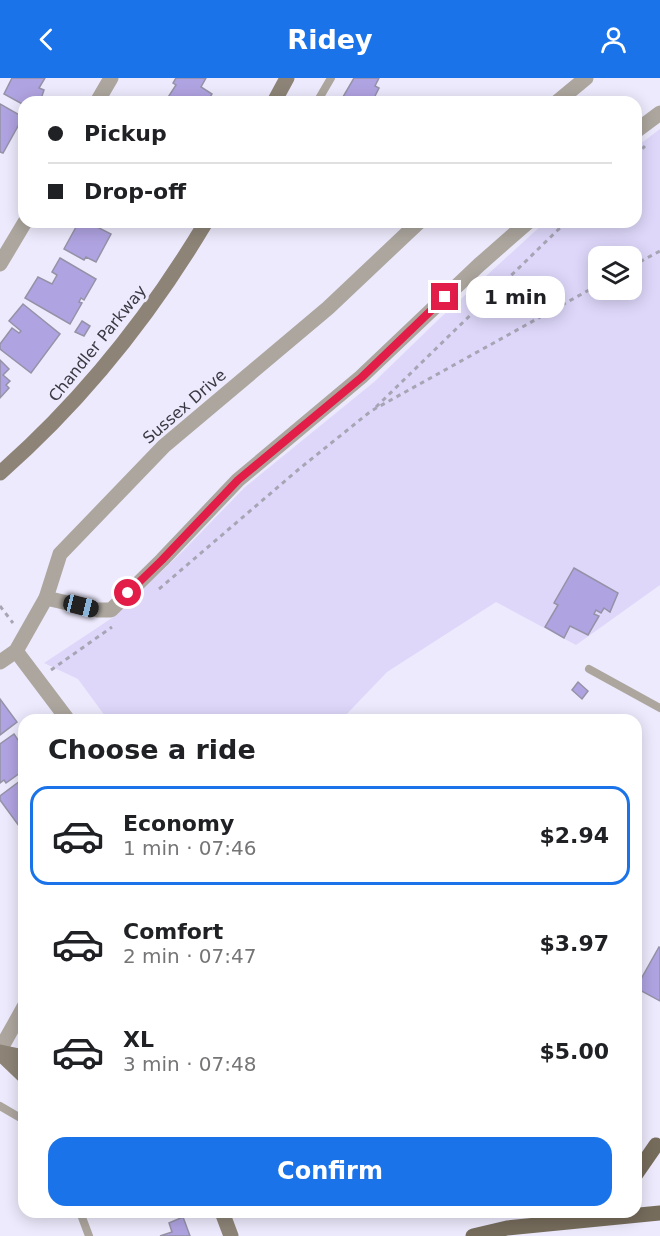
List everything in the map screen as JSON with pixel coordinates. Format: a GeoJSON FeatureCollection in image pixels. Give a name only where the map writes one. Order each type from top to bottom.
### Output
{"type":"FeatureCollection","features":[{"type":"Feature","properties":{"kind":"main road"},"geometry":{"type":"LineString","coordinates":[[642,1166],[658,1146]]}},
{"type":"Feature","properties":{"kind":"main road"},"geometry":{"type":"LineString","coordinates":[[642,1214],[660,1213]]}},
{"type":"Feature","properties":{"kind":"main road"},"geometry":{"type":"LineString","coordinates":[[472,1236],[507,1228],[580,1218]]}},
{"type":"Feature","properties":{"kind":"street"},"geometry":{"type":"LineString","coordinates":[[100,96],[111,78]]}},
{"type":"Feature","properties":{"kind":"street"},"geometry":{"type":"LineString","coordinates":[[277,96],[287,78]]}},
{"type":"Feature","properties":{"kind":"street"},"geometry":{"type":"LineString","coordinates":[[564,96],[586,78]]}},
{"type":"Feature","properties":{"kind":"street"},"geometry":{"type":"LineString","coordinates":[[642,126],[660,112]]}},
{"type":"Feature","properties":{"kind":"street"},"geometry":{"type":"LineString","coordinates":[[0,264],[21,228]]}},
{"type":"Feature","properties":{"kind":"street","name":"Chandler Parkway"},"geometry":{"type":"LineString","coordinates":[[0,473],[30,447],[84,392],[157,300],[202,228]]}},
{"type":"Feature","properties":{"kind":"street","name":"Sussex Drive"},"geometry":{"type":"LineString","coordinates":[[16,651],[46,598],[60,555],[164,446],[328,308],[413,228]]}},
{"type":"Feature","properties":{"kind":"street"},"geometry":{"type":"LineString","coordinates":[[46,598],[98,610],[111,610],[238,480],[362,377],[479,265],[521,228]]}},
{"type":"Feature","properties":{"kind":"street"},"geometry":{"type":"LineString","coordinates":[[0,662],[16,651],[64,714]]}},
{"type":"Feature","properties":{"kind":"street"},"geometry":{"type":"LineString","coordinates":[[0,1052],[18,1018]]}},
{"type":"Feature","properties":{"kind":"street"},"geometry":{"type":"LineString","coordinates":[[0,1052],[18,1056]]}},
{"type":"Feature","properties":{"kind":"street"},"geometry":{"type":"LineString","coordinates":[[0,1052],[18,1070]]}},
{"type":"Feature","properties":{"kind":"street"},"geometry":{"type":"LineString","coordinates":[[224,1218],[231,1236]]}},
{"type":"Feature","properties":{"kind":"lane"},"geometry":{"type":"LineString","coordinates":[[320,96],[330,78]]}},
{"type":"Feature","properties":{"kind":"lane"},"geometry":{"type":"LineString","coordinates":[[589,669],[660,708]]}},
{"type":"Feature","properties":{"kind":"lane"},"geometry":{"type":"LineString","coordinates":[[0,1106],[18,1116]]}},
{"type":"Feature","properties":{"kind":"lane"},"geometry":{"type":"LineString","coordinates":[[82,1218],[88,1236]]}},
{"type":"Feature","properties":{"kind":"path"},"geometry":{"type":"LineString","coordinates":[[157,590],[299,468],[371,411],[560,228]]}},
{"type":"Feature","properties":{"kind":"path"},"geometry":{"type":"LineString","coordinates":[[642,261],[660,251]]}},
{"type":"Feature","properties":{"kind":"path"},"geometry":{"type":"LineString","coordinates":[[371,411],[588,291]]}},
{"type":"Feature","properties":{"kind":"path"},"geometry":{"type":"LineString","coordinates":[[38,679],[112,627]]}},
{"type":"Feature","properties":{"kind":"shaded area"},"geometry":{"type":"Polygon","coordinates":[[[660,129],[660,585],[576,645],[496,602],[387,672],[347,714],[104,714],[78,679],[44,663],[112,618],[184,550],[244,488],[374,382],[538,228],[642,228],[642,142],[660,129]]]}},
{"type":"Feature","properties":{"kind":"building"},"geometry":{"type":"Polygon","coordinates":[[[12,78],[45,78],[39,88],[44,90],[42,96],[18,96],[18,102],[4,94],[12,78]]]}},
{"type":"Feature","properties":{"kind":"building"},"geometry":{"type":"Polygon","coordinates":[[[176,78],[206,78],[201,87],[212,94],[211,96],[169,96],[176,85],[173,83],[176,78]]]}},
{"type":"Feature","properties":{"kind":"building"},"geometry":{"type":"Polygon","coordinates":[[[354,78],[379,78],[375,86],[379,88],[375,96],[344,96],[354,78]]]}},
{"type":"Feature","properties":{"kind":"building"},"geometry":{"type":"Polygon","coordinates":[[[0,104],[18,114],[18,126],[3,153],[0,152],[0,104]]]}},
{"type":"Feature","properties":{"kind":"building"},"geometry":{"type":"Polygon","coordinates":[[[75,228],[99,228],[111,234],[96,262],[86,257],[84,260],[64,249],[75,228]]]}},
{"type":"Feature","properties":{"kind":"building"},"geometry":{"type":"Polygon","coordinates":[[[60,258],[96,279],[84,300],[81,298],[79,302],[82,303],[70,324],[25,298],[38,277],[52,284],[57,275],[52,272],[60,258]]]}},
{"type":"Feature","properties":{"kind":"building"},"geometry":{"type":"Polygon","coordinates":[[[23,304],[60,334],[31,373],[0,349],[0,344],[12,328],[19,333],[21,331],[9,321],[23,304]]]}},
{"type":"Feature","properties":{"kind":"building"},"geometry":{"type":"Polygon","coordinates":[[[82,321],[90,326],[84,336],[75,332],[82,321]]]}},
{"type":"Feature","properties":{"kind":"building"},"geometry":{"type":"Polygon","coordinates":[[[0,360],[9,369],[3,375],[10,381],[6,385],[9,388],[0,398],[0,360]]]}},
{"type":"Feature","properties":{"kind":"building"},"geometry":{"type":"Polygon","coordinates":[[[574,568],[618,593],[610,612],[604,608],[601,613],[596,610],[594,614],[599,616],[588,635],[570,626],[564,638],[545,627],[558,605],[554,603],[574,568]]]}},
{"type":"Feature","properties":{"kind":"building"},"geometry":{"type":"Polygon","coordinates":[[[578,682],[588,691],[582,699],[572,690],[578,682]]]}},
{"type":"Feature","properties":{"kind":"building"},"geometry":{"type":"Polygon","coordinates":[[[0,699],[17,722],[0,735],[0,699]]]}},
{"type":"Feature","properties":{"kind":"building"},"geometry":{"type":"Polygon","coordinates":[[[14,734],[18,740],[18,774],[6,783],[4,780],[0,783],[0,744],[14,734]]]}},
{"type":"Feature","properties":{"kind":"building"},"geometry":{"type":"Polygon","coordinates":[[[18,782],[18,825],[0,800],[0,796],[18,782]]]}},
{"type":"Feature","properties":{"kind":"building"},"geometry":{"type":"Polygon","coordinates":[[[659,947],[660,1001],[642,991],[642,977],[659,947]]]}},
{"type":"Feature","properties":{"kind":"building"},"geometry":{"type":"Polygon","coordinates":[[[183,1218],[190,1236],[160,1236],[172,1232],[169,1223],[183,1218]]]}},
{"type":"Feature","properties":{"kind":"route"},"geometry":{"type":"LineString","coordinates":[[128,593],[238,480],[362,377],[445,297]]}}]}
